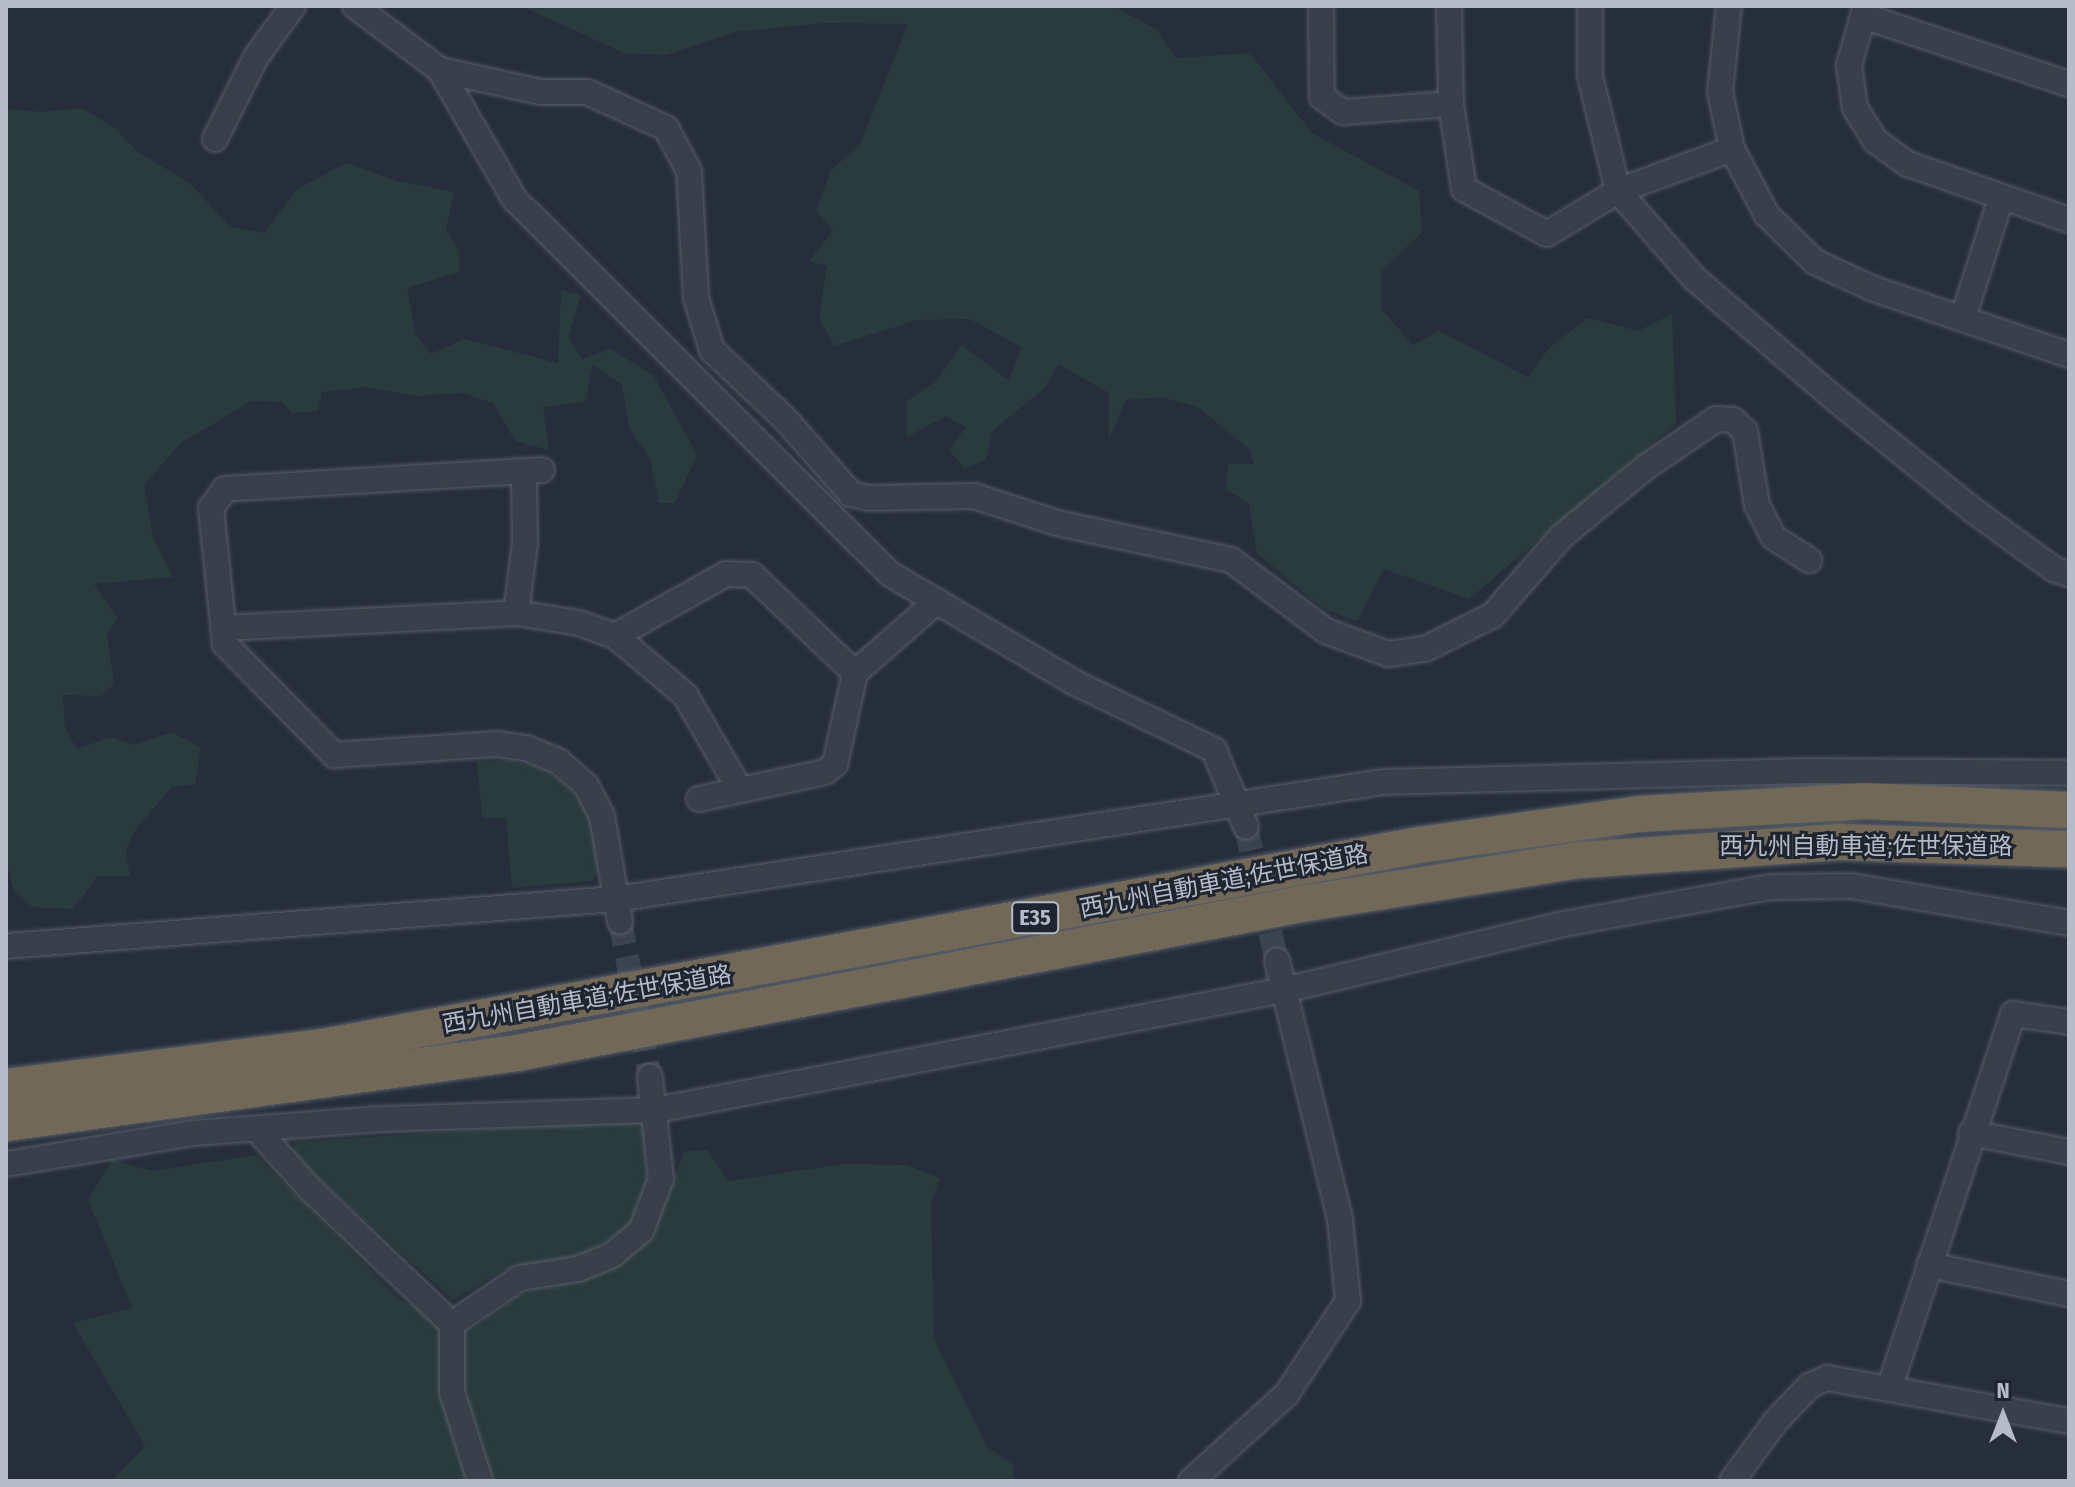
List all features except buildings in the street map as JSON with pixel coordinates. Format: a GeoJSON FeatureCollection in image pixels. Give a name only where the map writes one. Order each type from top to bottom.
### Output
{"type":"FeatureCollection","features":[{"type":"Feature","properties":{"kind":"highway","name":"西九州自動車道;佐世保道路"},"geometry":{"type":"LineString","coordinates":[[6,1087],[323,1047],[1419,845],[1625,816],[1863,801],[2069,810]]}},
{"type":"Feature","properties":{"kind":"highway","name":"西九州自動車道;佐世保道路"},"geometry":{"type":"LineString","coordinates":[[6,1123],[252,1093],[517,1053],[1271,910],[1581,860],[1841,842],[2069,849]]}},
{"type":"Feature","properties":{"kind":"street"},"geometry":{"type":"LineString","coordinates":[[215,139],[256,57],[293,6]]}},
{"type":"Feature","properties":{"kind":"street"},"geometry":{"type":"LineString","coordinates":[[355,6],[440,70],[515,200],[890,574],[1073,682],[1214,750],[1244,817]]}},
{"type":"Feature","properties":{"kind":"street"},"geometry":{"type":"LineString","coordinates":[[1321,6],[1322,97],[1343,112],[1451,104]]}},
{"type":"Feature","properties":{"kind":"street"},"geometry":{"type":"LineString","coordinates":[[1449,6],[1451,104],[1464,189],[1547,234],[1618,191],[1732,149]]}},
{"type":"Feature","properties":{"kind":"street"},"geometry":{"type":"LineString","coordinates":[[1590,6],[1590,76],[1618,191],[1695,279],[1829,394],[1974,511],[2055,570],[2069,574]]}},
{"type":"Feature","properties":{"kind":"street"},"geometry":{"type":"LineString","coordinates":[[1729,6],[1720,92],[1732,149],[1767,215],[1815,262],[1874,289],[2069,355]]}},
{"type":"Feature","properties":{"kind":"street"},"geometry":{"type":"LineString","coordinates":[[2069,84],[1864,11],[1849,65],[1855,108],[1876,141],[1908,164],[2069,220]]}},
{"type":"Feature","properties":{"kind":"street"},"geometry":{"type":"LineString","coordinates":[[440,70],[541,92],[587,92],[666,128],[689,171],[696,298],[712,350],[786,420],[851,494],[974,496],[1057,523],[1231,560],[1326,631],[1388,654],[1425,649],[1493,615],[1562,536],[1716,419],[1733,420],[1745,431],[1757,505],[1773,537],[1809,560]]}},
{"type":"Feature","properties":{"kind":"street"},"geometry":{"type":"LineString","coordinates":[[1963,318],[2001,198]]}},
{"type":"Feature","properties":{"kind":"street"},"geometry":{"type":"LineString","coordinates":[[516,613],[533,471],[225,489],[211,508],[225,644],[334,755],[497,744],[526,748],[558,761],[586,785],[602,816],[618,910]]}},
{"type":"Feature","properties":{"kind":"street"},"geometry":{"type":"LineString","coordinates":[[615,636],[726,574],[752,575],[855,673]]}},
{"type":"Feature","properties":{"kind":"street"},"geometry":{"type":"LineString","coordinates":[[699,799],[825,772],[835,764],[855,673],[937,601]]}},
{"type":"Feature","properties":{"kind":"street"},"geometry":{"type":"LineString","coordinates":[[223,628],[516,613],[550,615],[615,636],[685,695],[739,788]]}},
{"type":"Feature","properties":{"kind":"street"},"geometry":{"type":"LineString","coordinates":[[6,946],[618,910],[1244,817],[1383,782],[1807,771],[2069,773]]}},
{"type":"Feature","properties":{"kind":"street"},"geometry":{"type":"LineString","coordinates":[[6,1164],[194,1133],[380,1119],[656,1110],[1284,990],[1563,924],[1770,887],[1851,886],[2069,923]]}},
{"type":"Feature","properties":{"kind":"street"},"geometry":{"type":"LineString","coordinates":[[1191,1481],[1286,1395],[1348,1301],[1340,1219],[1277,961]]}},
{"type":"Feature","properties":{"kind":"street"},"geometry":{"type":"LineString","coordinates":[[1890,1386],[1971,1133],[2013,1014],[2069,1022]]}},
{"type":"Feature","properties":{"kind":"street"},"geometry":{"type":"LineString","coordinates":[[452,1324],[520,1278],[578,1269],[612,1255],[641,1231],[661,1179],[656,1110],[650,1077]]}},
{"type":"Feature","properties":{"kind":"street"},"geometry":{"type":"LineString","coordinates":[[257,1130],[309,1188],[452,1324],[452,1392],[480,1481]]}},
{"type":"Feature","properties":{"kind":"street"},"geometry":{"type":"LineString","coordinates":[[1971,1133],[2069,1152]]}},
{"type":"Feature","properties":{"kind":"street"},"geometry":{"type":"LineString","coordinates":[[1929,1265],[2069,1294]]}},
{"type":"Feature","properties":{"kind":"street"},"geometry":{"type":"LineString","coordinates":[[1732,1481],[1746,1455],[1809,1386],[1827,1378],[1890,1386],[2069,1421]]}},
{"type":"Feature","properties":{"kind":"shaded area"},"geometry":{"type":"Polygon","coordinates":[[[521,6],[1113,6],[1156,29],[1176,58],[1250,53],[1312,133],[1419,191],[1422,232],[1381,272],[1381,309],[1413,345],[1439,331],[1528,377],[1549,348],[1588,318],[1638,331],[1672,314],[1676,424],[1469,599],[1384,569],[1357,621],[1322,608],[1257,553],[1249,504],[1226,489],[1228,464],[1254,464],[1249,449],[1198,407],[1162,397],[1126,400],[1109,439],[1109,393],[1058,364],[1045,388],[993,430],[986,459],[965,469],[949,450],[966,427],[946,416],[907,437],[907,401],[935,382],[962,345],[1009,381],[1021,347],[970,319],[917,320],[835,346],[819,319],[827,266],[809,261],[833,231],[816,211],[831,170],[860,145],[908,24],[825,23],[735,32],[666,55],[624,53],[521,6]]]}},
{"type":"Feature","properties":{"kind":"shaded area"},"geometry":{"type":"Polygon","coordinates":[[[82,108],[115,128],[138,152],[191,184],[230,227],[265,233],[296,190],[346,163],[397,181],[454,192],[446,230],[459,251],[459,272],[407,288],[416,336],[431,354],[464,339],[558,363],[561,290],[581,295],[568,337],[582,359],[611,349],[654,376],[697,455],[675,503],[659,503],[650,459],[629,428],[622,385],[593,365],[585,402],[543,407],[549,450],[515,441],[493,403],[462,393],[416,396],[366,387],[322,392],[318,411],[292,413],[282,402],[251,401],[180,444],[144,485],[153,537],[173,577],[94,584],[118,619],[107,633],[114,684],[101,696],[63,695],[65,728],[77,749],[110,737],[134,745],[172,732],[201,748],[195,784],[172,787],[136,829],[126,849],[130,876],[98,876],[73,909],[32,907],[13,889],[7,865],[6,109],[44,112],[82,108]]]}},
{"type":"Feature","properties":{"kind":"shaded area"},"geometry":{"type":"Polygon","coordinates":[[[510,760],[549,771],[580,799],[593,823],[599,868],[593,881],[512,888],[506,818],[482,818],[477,762],[510,760]]]}},
{"type":"Feature","properties":{"kind":"shaded area"},"geometry":{"type":"Polygon","coordinates":[[[643,1119],[647,1189],[634,1225],[583,1256],[504,1270],[453,1300],[294,1156],[295,1142],[643,1119]]]}},
{"type":"Feature","properties":{"kind":"shaded area"},"geometry":{"type":"Polygon","coordinates":[[[707,1150],[729,1181],[844,1164],[907,1165],[940,1178],[931,1205],[934,1339],[987,1447],[1012,1464],[1015,1481],[112,1481],[145,1446],[73,1323],[132,1308],[88,1200],[112,1160],[153,1171],[256,1155],[400,1300],[474,1328],[525,1292],[594,1276],[655,1226],[684,1152],[707,1150]]]}},
{"type":"Feature","properties":{"kind":"tunnel"},"geometry":{"type":"LineString","coordinates":[[1246,827],[1277,961]]}},
{"type":"Feature","properties":{"kind":"tunnel"},"geometry":{"type":"LineString","coordinates":[[620,921],[650,1077]]}}]}
